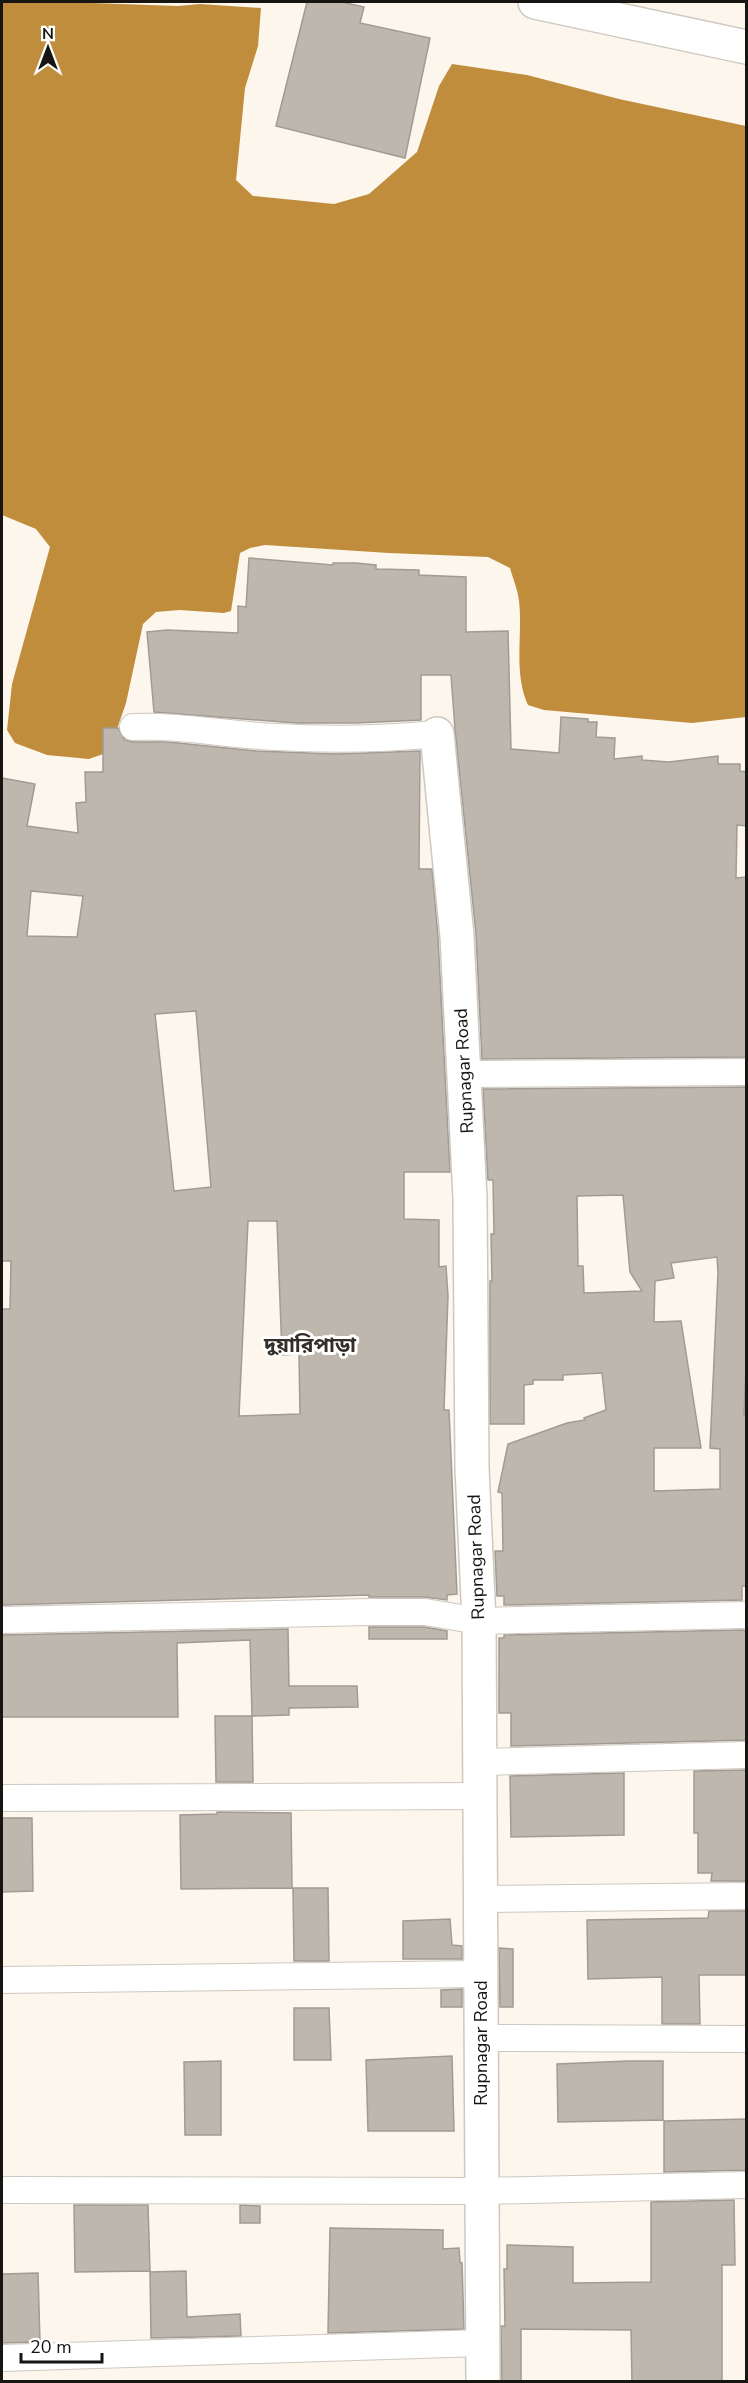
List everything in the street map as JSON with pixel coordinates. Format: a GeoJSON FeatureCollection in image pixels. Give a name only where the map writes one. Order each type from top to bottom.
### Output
{"type":"FeatureCollection","features":[{"type":"Feature","properties":{"kind":"street"},"geometry":{"type":"LineString","coordinates":[[536,2],[747,47]]}},
{"type":"Feature","properties":{"kind":"street"},"geometry":{"type":"LineString","coordinates":[[133,727],[168,726],[277,737],[391,737],[437,734]]}},
{"type":"Feature","properties":{"kind":"street","name":"Rupnagar Road"},"geometry":{"type":"LineString","coordinates":[[437,734],[457,936],[470,1199],[472,1468],[480,1621],[483,2382]]}},
{"type":"Feature","properties":{"kind":"street"},"geometry":{"type":"LineString","coordinates":[[465,1074],[747,1072]]}},
{"type":"Feature","properties":{"kind":"street"},"geometry":{"type":"LineString","coordinates":[[2,1620],[425,1612],[480,1621],[747,1615]]}},
{"type":"Feature","properties":{"kind":"street"},"geometry":{"type":"LineString","coordinates":[[480,1762],[747,1755]]}},
{"type":"Feature","properties":{"kind":"street"},"geometry":{"type":"LineString","coordinates":[[2,1798],[480,1796]]}},
{"type":"Feature","properties":{"kind":"street"},"geometry":{"type":"LineString","coordinates":[[481,1899],[747,1896]]}},
{"type":"Feature","properties":{"kind":"street"},"geometry":{"type":"LineString","coordinates":[[2,1980],[481,1974]]}},
{"type":"Feature","properties":{"kind":"street"},"geometry":{"type":"LineString","coordinates":[[481,2038],[747,2038]]}},
{"type":"Feature","properties":{"kind":"street"},"geometry":{"type":"LineString","coordinates":[[2,2190],[482,2192],[747,2185]]}},
{"type":"Feature","properties":{"kind":"street"},"geometry":{"type":"LineString","coordinates":[[2,2358],[482,2343]]}},
{"type":"Feature","properties":{"kind":"shaded area"},"geometry":{"type":"Polygon","coordinates":[[[2,2],[178,6],[200,4],[261,8],[258,46],[245,88],[236,180],[253,196],[334,204],[369,194],[417,152],[439,86],[452,64],[527,75],[619,99],[746,126],[746,717],[692,723],[544,710],[528,705],[521,680],[520,614],[517,589],[510,568],[488,557],[265,545],[240,553],[231,611],[224,613],[179,610],[156,612],[143,624],[126,703],[109,752],[89,759],[47,755],[15,743],[7,730],[12,684],[50,547],[36,529],[2,515],[2,2]]]}},
{"type":"Feature","properties":{"kind":"building"},"geometry":{"type":"Polygon","coordinates":[[[307,2],[342,2],[364,7],[360,23],[430,38],[405,158],[276,126],[307,2]]]}},
{"type":"Feature","properties":{"kind":"building"},"geometry":{"type":"Polygon","coordinates":[[[249,558],[333,565],[333,563],[356,563],[376,565],[376,569],[419,570],[419,575],[466,577],[466,632],[508,631],[511,749],[559,753],[561,717],[597,722],[596,737],[615,738],[614,759],[642,756],[642,760],[669,762],[718,756],[718,764],[740,764],[740,771],[747,772],[747,826],[737,825],[736,878],[747,877],[747,1057],[482,1059],[476,934],[451,675],[421,675],[421,720],[296,723],[154,712],[147,632],[167,630],[238,633],[238,606],[246,607],[249,558]]]}},
{"type":"Feature","properties":{"kind":"building"},"geometry":{"type":"Polygon","coordinates":[[[103,728],[118,728],[125,740],[133,742],[168,742],[257,751],[336,754],[420,751],[419,869],[432,869],[438,937],[450,1172],[404,1172],[404,1219],[439,1220],[439,1267],[446,1266],[448,1296],[444,1410],[449,1410],[457,1594],[447,1595],[447,1600],[425,1597],[369,1597],[369,1595],[2,1605],[2,1309],[10,1309],[11,1261],[2,1261],[2,778],[35,784],[27,826],[78,833],[76,803],[86,802],[85,772],[103,772],[103,728]],[[31,891],[27,936],[77,937],[83,896],[31,891]],[[196,1011],[155,1014],[174,1191],[211,1187],[196,1011]],[[248,1221],[239,1416],[300,1414],[299,1354],[282,1355],[277,1221],[248,1221]]]}},
{"type":"Feature","properties":{"kind":"building"},"geometry":{"type":"Polygon","coordinates":[[[747,1087],[747,1345],[744,1415],[747,1415],[747,1586],[742,1586],[742,1600],[504,1605],[504,1596],[497,1596],[495,1551],[503,1551],[502,1493],[498,1492],[508,1444],[567,1423],[585,1420],[584,1418],[606,1410],[602,1373],[563,1375],[563,1380],[533,1380],[533,1384],[524,1385],[524,1424],[490,1424],[493,1180],[488,1180],[483,1089],[747,1087]],[[623,1195],[577,1196],[578,1266],[583,1266],[584,1293],[642,1291],[630,1272],[623,1195]],[[717,1257],[671,1263],[674,1278],[655,1281],[654,1322],[681,1321],[701,1448],[654,1448],[654,1491],[720,1489],[720,1449],[710,1448],[717,1257]]]}},
{"type":"Feature","properties":{"kind":"building"},"geometry":{"type":"Polygon","coordinates":[[[369,1627],[424,1627],[447,1631],[447,1639],[369,1639],[369,1627]]]}},
{"type":"Feature","properties":{"kind":"building"},"geometry":{"type":"Polygon","coordinates":[[[288,1629],[289,1686],[357,1686],[358,1707],[289,1708],[289,1715],[252,1716],[250,1640],[177,1643],[178,1717],[2,1717],[2,1635],[288,1629]]]}},
{"type":"Feature","properties":{"kind":"building"},"geometry":{"type":"Polygon","coordinates":[[[747,1631],[747,1740],[511,1746],[511,1713],[499,1713],[499,1638],[504,1638],[504,1635],[747,1631]]]}},
{"type":"Feature","properties":{"kind":"building"},"geometry":{"type":"Polygon","coordinates":[[[215,1716],[252,1716],[253,1782],[216,1782],[215,1716]]]}},
{"type":"Feature","properties":{"kind":"building"},"geometry":{"type":"Polygon","coordinates":[[[747,1770],[747,1881],[711,1881],[712,1873],[698,1873],[698,1833],[694,1833],[694,1771],[747,1770]]]}},
{"type":"Feature","properties":{"kind":"building"},"geometry":{"type":"Polygon","coordinates":[[[624,1773],[624,1835],[511,1837],[510,1776],[624,1773]]]}},
{"type":"Feature","properties":{"kind":"building"},"geometry":{"type":"Polygon","coordinates":[[[217,1812],[291,1813],[292,1888],[181,1889],[180,1815],[217,1814],[217,1812]]]}},
{"type":"Feature","properties":{"kind":"building"},"geometry":{"type":"Polygon","coordinates":[[[2,1818],[32,1818],[33,1891],[2,1892],[2,1818]]]}},
{"type":"Feature","properties":{"kind":"building"},"geometry":{"type":"Polygon","coordinates":[[[293,1888],[328,1888],[329,1961],[294,1961],[293,1888]]]}},
{"type":"Feature","properties":{"kind":"building"},"geometry":{"type":"Polygon","coordinates":[[[709,1911],[747,1911],[747,1975],[699,1975],[700,2024],[662,2024],[662,1977],[588,1979],[587,1920],[708,1918],[709,1911]]]}},
{"type":"Feature","properties":{"kind":"building"},"geometry":{"type":"Polygon","coordinates":[[[450,1919],[452,1945],[462,1946],[462,1959],[403,1959],[403,1921],[450,1919]]]}},
{"type":"Feature","properties":{"kind":"building"},"geometry":{"type":"Polygon","coordinates":[[[499,1948],[513,1949],[513,2007],[500,2007],[499,1948]]]}},
{"type":"Feature","properties":{"kind":"building"},"geometry":{"type":"Polygon","coordinates":[[[462,1989],[462,2007],[441,2007],[441,1990],[462,1989]]]}},
{"type":"Feature","properties":{"kind":"building"},"geometry":{"type":"Polygon","coordinates":[[[294,2008],[329,2008],[331,2060],[294,2060],[294,2008]]]}},
{"type":"Feature","properties":{"kind":"building"},"geometry":{"type":"Polygon","coordinates":[[[452,2056],[454,2131],[368,2131],[366,2060],[452,2056]]]}},
{"type":"Feature","properties":{"kind":"building"},"geometry":{"type":"Polygon","coordinates":[[[221,2061],[221,2135],[185,2135],[184,2062],[221,2061]]]}},
{"type":"Feature","properties":{"kind":"building"},"geometry":{"type":"Polygon","coordinates":[[[663,2061],[663,2120],[558,2122],[557,2064],[663,2061]]]}},
{"type":"Feature","properties":{"kind":"building"},"geometry":{"type":"Polygon","coordinates":[[[747,2119],[747,2170],[664,2172],[664,2121],[747,2119]]]}},
{"type":"Feature","properties":{"kind":"building"},"geometry":{"type":"Polygon","coordinates":[[[734,2200],[735,2265],[722,2265],[722,2382],[632,2382],[631,2330],[521,2329],[521,2382],[502,2382],[501,2326],[505,2326],[504,2269],[507,2269],[507,2245],[573,2247],[573,2283],[651,2282],[651,2202],[734,2200]]]}},
{"type":"Feature","properties":{"kind":"building"},"geometry":{"type":"Polygon","coordinates":[[[74,2205],[148,2205],[150,2271],[75,2272],[74,2205]]]}},
{"type":"Feature","properties":{"kind":"building"},"geometry":{"type":"Polygon","coordinates":[[[240,2205],[260,2206],[260,2223],[240,2223],[240,2205]]]}},
{"type":"Feature","properties":{"kind":"building"},"geometry":{"type":"Polygon","coordinates":[[[330,2228],[443,2230],[443,2249],[459,2248],[462,2263],[464,2329],[328,2333],[330,2228]]]}},
{"type":"Feature","properties":{"kind":"building"},"geometry":{"type":"Polygon","coordinates":[[[186,2271],[187,2317],[240,2314],[241,2336],[151,2338],[150,2272],[186,2271]]]}},
{"type":"Feature","properties":{"kind":"building"},"geometry":{"type":"Polygon","coordinates":[[[38,2273],[40,2342],[2,2343],[2,2274],[38,2273]]]}},
{"type":"Feature","properties":{"kind":"district","name":"দুয়ারিপাড়া"},"geometry":{"type":"Point","coordinates":[310,1345]}}]}
